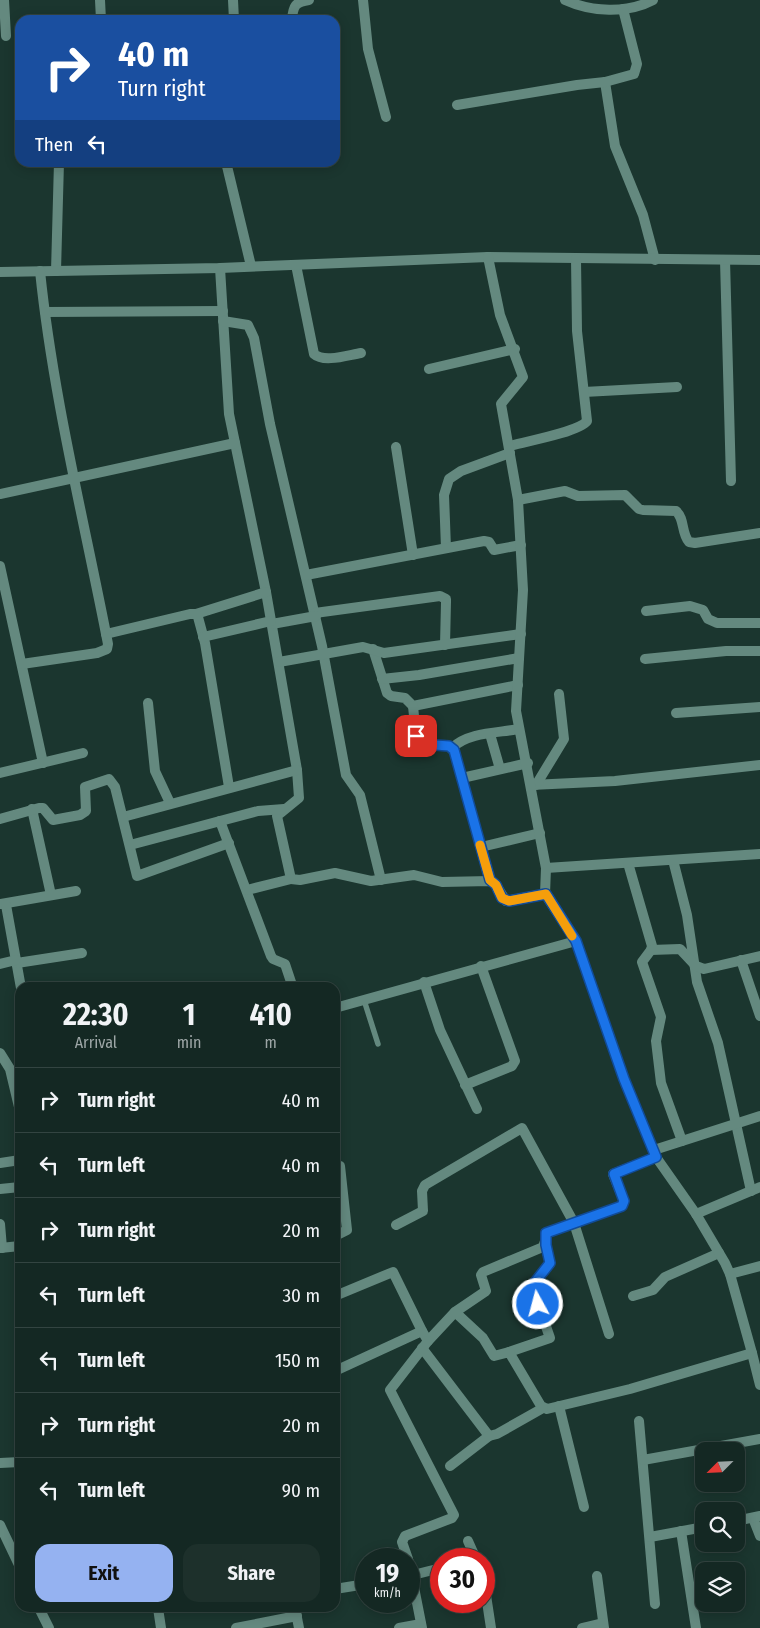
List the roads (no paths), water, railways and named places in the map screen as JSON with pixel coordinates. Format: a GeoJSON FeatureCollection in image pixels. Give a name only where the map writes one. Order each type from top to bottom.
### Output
{"type":"FeatureCollection","features":[{"type":"Feature","properties":{"kind":"street"},"geometry":{"type":"LineString","coordinates":[[4,0],[6,36]]}},
{"type":"Feature","properties":{"kind":"street"},"geometry":{"type":"LineString","coordinates":[[100,0],[101,15]]}},
{"type":"Feature","properties":{"kind":"street"},"geometry":{"type":"LineString","coordinates":[[233,0],[234,15]]}},
{"type":"Feature","properties":{"kind":"street"},"geometry":{"type":"LineString","coordinates":[[293,15],[294,6],[298,2],[309,0]]}},
{"type":"Feature","properties":{"kind":"street"},"geometry":{"type":"LineString","coordinates":[[363,0],[368,49],[386,117]]}},
{"type":"Feature","properties":{"kind":"street"},"geometry":{"type":"LineString","coordinates":[[565,0],[578,6],[623,9],[653,0]]}},
{"type":"Feature","properties":{"kind":"street"},"geometry":{"type":"LineString","coordinates":[[456,105],[605,82],[634,74],[637,70],[623,9]]}},
{"type":"Feature","properties":{"kind":"street"},"geometry":{"type":"LineString","coordinates":[[605,82],[618,156],[643,215],[655,260]]}},
{"type":"Feature","properties":{"kind":"street"},"geometry":{"type":"LineString","coordinates":[[56,271],[59,167]]}},
{"type":"Feature","properties":{"kind":"street"},"geometry":{"type":"LineString","coordinates":[[227,167],[251,266]]}},
{"type":"Feature","properties":{"kind":"street"},"geometry":{"type":"LineString","coordinates":[[488,257],[500,315],[515,349],[523,377],[501,404],[518,500],[521,545],[523,590],[516,711],[534,785],[546,868],[546,894],[576,941],[624,1079],[655,1153],[696,1214],[730,1274],[760,1385]]}},
{"type":"Feature","properties":{"kind":"street"},"geometry":{"type":"LineString","coordinates":[[0,263],[0,272],[220,268],[488,257],[760,260]]}},
{"type":"Feature","properties":{"kind":"street"},"geometry":{"type":"LineString","coordinates":[[446,548],[444,495],[449,479],[461,471],[509,450],[584,425],[587,416],[577,331],[576,259]]}},
{"type":"Feature","properties":{"kind":"street"},"geometry":{"type":"LineString","coordinates":[[725,260],[730,481]]}},
{"type":"Feature","properties":{"kind":"street"},"geometry":{"type":"LineString","coordinates":[[296,265],[314,354],[325,358],[361,353]]}},
{"type":"Feature","properties":{"kind":"street"},"geometry":{"type":"LineString","coordinates":[[220,268],[229,414],[272,623],[296,770],[299,798],[277,816],[292,879]]}},
{"type":"Feature","properties":{"kind":"street"},"geometry":{"type":"LineString","coordinates":[[22,664],[104,651],[108,644],[74,478],[44,312],[40,271]]}},
{"type":"Feature","properties":{"kind":"street"},"geometry":{"type":"LineString","coordinates":[[44,312],[223,316],[243,322],[251,328],[270,424],[324,654],[346,775],[360,795],[381,880]]}},
{"type":"Feature","properties":{"kind":"street"},"geometry":{"type":"LineString","coordinates":[[429,368],[515,349]]}},
{"type":"Feature","properties":{"kind":"street"},"geometry":{"type":"LineString","coordinates":[[584,392],[677,386]]}},
{"type":"Feature","properties":{"kind":"street"},"geometry":{"type":"LineString","coordinates":[[0,494],[235,443]]}},
{"type":"Feature","properties":{"kind":"street"},"geometry":{"type":"LineString","coordinates":[[396,447],[413,555]]}},
{"type":"Feature","properties":{"kind":"street"},"geometry":{"type":"LineString","coordinates":[[518,500],[565,491],[578,496],[625,494],[638,509],[676,511],[680,514],[686,539],[689,542],[695,543],[760,533]]}},
{"type":"Feature","properties":{"kind":"street"},"geometry":{"type":"LineString","coordinates":[[306,575],[484,541],[489,542],[494,550],[521,545]]}},
{"type":"Feature","properties":{"kind":"street"},"geometry":{"type":"LineString","coordinates":[[0,566],[43,763]]}},
{"type":"Feature","properties":{"kind":"street"},"geometry":{"type":"LineString","coordinates":[[106,634],[196,614],[266,592]]}},
{"type":"Feature","properties":{"kind":"street"},"geometry":{"type":"LineString","coordinates":[[203,637],[315,614],[440,596],[446,599],[445,645]]}},
{"type":"Feature","properties":{"kind":"street"},"geometry":{"type":"LineString","coordinates":[[646,611],[690,606],[703,610],[708,620],[760,623]]}},
{"type":"Feature","properties":{"kind":"street"},"geometry":{"type":"LineString","coordinates":[[196,614],[203,637],[229,787]]}},
{"type":"Feature","properties":{"kind":"street"},"geometry":{"type":"LineString","coordinates":[[279,662],[363,647],[384,653],[521,634]]}},
{"type":"Feature","properties":{"kind":"street"},"geometry":{"type":"LineString","coordinates":[[373,649],[382,679],[391,696],[405,698],[413,706],[416,736],[419,743],[452,748],[466,739],[519,729]]}},
{"type":"Feature","properties":{"kind":"street"},"geometry":{"type":"LineString","coordinates":[[645,659],[760,651]]}},
{"type":"Feature","properties":{"kind":"street"},"geometry":{"type":"LineString","coordinates":[[382,679],[419,675],[519,658]]}},
{"type":"Feature","properties":{"kind":"street"},"geometry":{"type":"LineString","coordinates":[[413,706],[518,685]]}},
{"type":"Feature","properties":{"kind":"street"},"geometry":{"type":"LineString","coordinates":[[534,785],[564,739],[559,694]]}},
{"type":"Feature","properties":{"kind":"street"},"geometry":{"type":"LineString","coordinates":[[148,703],[155,771],[170,803]]}},
{"type":"Feature","properties":{"kind":"street"},"geometry":{"type":"LineString","coordinates":[[676,713],[760,707]]}},
{"type":"Feature","properties":{"kind":"street"},"geometry":{"type":"LineString","coordinates":[[490,734],[500,769]]}},
{"type":"Feature","properties":{"kind":"street"},"geometry":{"type":"LineString","coordinates":[[452,748],[490,880],[496,885],[506,901],[546,894]]}},
{"type":"Feature","properties":{"kind":"street"},"geometry":{"type":"LineString","coordinates":[[0,773],[83,754]]}},
{"type":"Feature","properties":{"kind":"street"},"geometry":{"type":"LineString","coordinates":[[462,778],[528,763]]}},
{"type":"Feature","properties":{"kind":"street"},"geometry":{"type":"LineString","coordinates":[[534,785],[614,781],[760,765]]}},
{"type":"Feature","properties":{"kind":"street"},"geometry":{"type":"LineString","coordinates":[[122,817],[296,770]]}},
{"type":"Feature","properties":{"kind":"street"},"geometry":{"type":"LineString","coordinates":[[0,819],[32,809],[43,808],[54,820],[84,813],[87,808],[85,787],[109,779],[115,787],[136,874],[139,876],[229,843]]}},
{"type":"Feature","properties":{"kind":"street"},"geometry":{"type":"LineString","coordinates":[[32,809],[51,895]]}},
{"type":"Feature","properties":{"kind":"street"},"geometry":{"type":"LineString","coordinates":[[130,845],[258,811],[284,809]]}},
{"type":"Feature","properties":{"kind":"street"},"geometry":{"type":"LineString","coordinates":[[220,821],[271,956],[273,959],[285,964],[291,982]]}},
{"type":"Feature","properties":{"kind":"street"},"geometry":{"type":"LineString","coordinates":[[481,847],[540,833]]}},
{"type":"Feature","properties":{"kind":"street"},"geometry":{"type":"LineString","coordinates":[[546,868],[760,854]]}},
{"type":"Feature","properties":{"kind":"street"},"geometry":{"type":"LineString","coordinates":[[673,860],[687,915],[697,982],[718,1043],[756,1189],[696,1214]]}},
{"type":"Feature","properties":{"kind":"street"},"geometry":{"type":"LineString","coordinates":[[628,863],[652,950]]}},
{"type":"Feature","properties":{"kind":"street"},"geometry":{"type":"LineString","coordinates":[[247,890],[292,879],[300,880],[335,874],[352,875],[367,881],[414,875],[442,882],[490,880]]}},
{"type":"Feature","properties":{"kind":"street"},"geometry":{"type":"LineString","coordinates":[[20,982],[3,904],[76,891]]}},
{"type":"Feature","properties":{"kind":"street"},"geometry":{"type":"LineString","coordinates":[[340,1007],[576,941]]}},
{"type":"Feature","properties":{"kind":"street"},"geometry":{"type":"LineString","coordinates":[[682,1141],[661,1083],[656,1041],[661,1017],[642,965],[642,960],[652,950],[680,949],[696,966],[704,968],[760,956]]}},
{"type":"Feature","properties":{"kind":"street"},"geometry":{"type":"LineString","coordinates":[[0,964],[82,953]]}},
{"type":"Feature","properties":{"kind":"street"},"geometry":{"type":"LineString","coordinates":[[741,960],[760,1016]]}},
{"type":"Feature","properties":{"kind":"street"},"geometry":{"type":"LineString","coordinates":[[465,1085],[512,1066],[515,1061],[481,966]]}},
{"type":"Feature","properties":{"kind":"street"},"geometry":{"type":"LineString","coordinates":[[424,982],[440,1030],[477,1109]]}},
{"type":"Feature","properties":{"kind":"street"},"geometry":{"type":"LineString","coordinates":[[0,1053],[10,1069],[15,1090]]}},
{"type":"Feature","properties":{"kind":"street"},"geometry":{"type":"LineString","coordinates":[[455,1312],[483,1338],[494,1356],[550,1338],[532,1286],[550,1263],[546,1245],[548,1232],[622,1206],[624,1201],[614,1174],[682,1141],[738,1125],[760,1116]]}},
{"type":"Feature","properties":{"kind":"street"},"geometry":{"type":"LineString","coordinates":[[396,1225],[423,1210],[422,1190],[425,1185],[520,1128],[574,1223],[610,1334]]}},
{"type":"Feature","properties":{"kind":"street"},"geometry":{"type":"LineString","coordinates":[[0,1163],[15,1161]]}},
{"type":"Feature","properties":{"kind":"street"},"geometry":{"type":"LineString","coordinates":[[340,1166],[347,1230],[340,1234]]}},
{"type":"Feature","properties":{"kind":"street"},"geometry":{"type":"LineString","coordinates":[[0,1188],[15,1187]]}},
{"type":"Feature","properties":{"kind":"street"},"geometry":{"type":"LineString","coordinates":[[0,1224],[1,1248],[15,1247]]}},
{"type":"Feature","properties":{"kind":"street"},"geometry":{"type":"LineString","coordinates":[[404,1548],[402,1542],[405,1536],[452,1518],[454,1515],[390,1390],[425,1345],[455,1312],[486,1291],[481,1273],[546,1245]]}},
{"type":"Feature","properties":{"kind":"street"},"geometry":{"type":"LineString","coordinates":[[633,1296],[654,1290],[665,1277],[718,1253]]}},
{"type":"Feature","properties":{"kind":"street"},"geometry":{"type":"LineString","coordinates":[[730,1274],[760,1266]]}},
{"type":"Feature","properties":{"kind":"street"},"geometry":{"type":"LineString","coordinates":[[340,1294],[393,1272],[422,1331],[425,1345],[489,1436]]}},
{"type":"Feature","properties":{"kind":"street"},"geometry":{"type":"LineString","coordinates":[[340,1369],[422,1331]]}},
{"type":"Feature","properties":{"kind":"street"},"geometry":{"type":"LineString","coordinates":[[509,1352],[543,1408]]}},
{"type":"Feature","properties":{"kind":"street"},"geometry":{"type":"LineString","coordinates":[[450,1466],[489,1436],[497,1434],[543,1408],[559,1406],[752,1353]]}},
{"type":"Feature","properties":{"kind":"street"},"geometry":{"type":"LineString","coordinates":[[559,1406],[584,1507]]}},
{"type":"Feature","properties":{"kind":"street"},"geometry":{"type":"LineString","coordinates":[[639,1421],[655,1604]]}},
{"type":"Feature","properties":{"kind":"street"},"geometry":{"type":"LineString","coordinates":[[643,1460],[760,1439]]}},
{"type":"Feature","properties":{"kind":"street"},"geometry":{"type":"LineString","coordinates":[[0,1464],[15,1462]]}},
{"type":"Feature","properties":{"kind":"street"},"geometry":{"type":"LineString","coordinates":[[756,1517],[760,1536]]}},
{"type":"Feature","properties":{"kind":"street"},"geometry":{"type":"LineString","coordinates":[[0,1525],[15,1556]]}},
{"type":"Feature","properties":{"kind":"street"},"geometry":{"type":"LineString","coordinates":[[650,1537],[695,1529]]}},
{"type":"Feature","properties":{"kind":"street"},"geometry":{"type":"LineString","coordinates":[[681,1531],[696,1628]]}},
{"type":"Feature","properties":{"kind":"street"},"geometry":{"type":"LineString","coordinates":[[468,1541],[471,1548]]}},
{"type":"Feature","properties":{"kind":"street"},"geometry":{"type":"LineString","coordinates":[[582,1628],[604,1626],[598,1576]]}},
{"type":"Feature","properties":{"kind":"street"},"geometry":{"type":"LineString","coordinates":[[340,1588],[355,1586]]}},
{"type":"Feature","properties":{"kind":"street"},"geometry":{"type":"LineString","coordinates":[[41,1612],[48,1628]]}},
{"type":"Feature","properties":{"kind":"street"},"geometry":{"type":"LineString","coordinates":[[159,1612],[161,1628]]}},
{"type":"Feature","properties":{"kind":"street"},"geometry":{"type":"LineString","coordinates":[[236,1628],[296,1612],[299,1628]]}},
{"type":"Feature","properties":{"kind":"street"},"geometry":{"type":"LineString","coordinates":[[399,1628],[422,1626],[419,1613]]}},
{"type":"Feature","properties":{"kind":"street"},"geometry":{"type":"LineString","coordinates":[[489,1613],[491,1628]]}},
{"type":"Feature","properties":{"kind":"lane"},"geometry":{"type":"LineString","coordinates":[[364,1000],[378,1044]]}}]}
